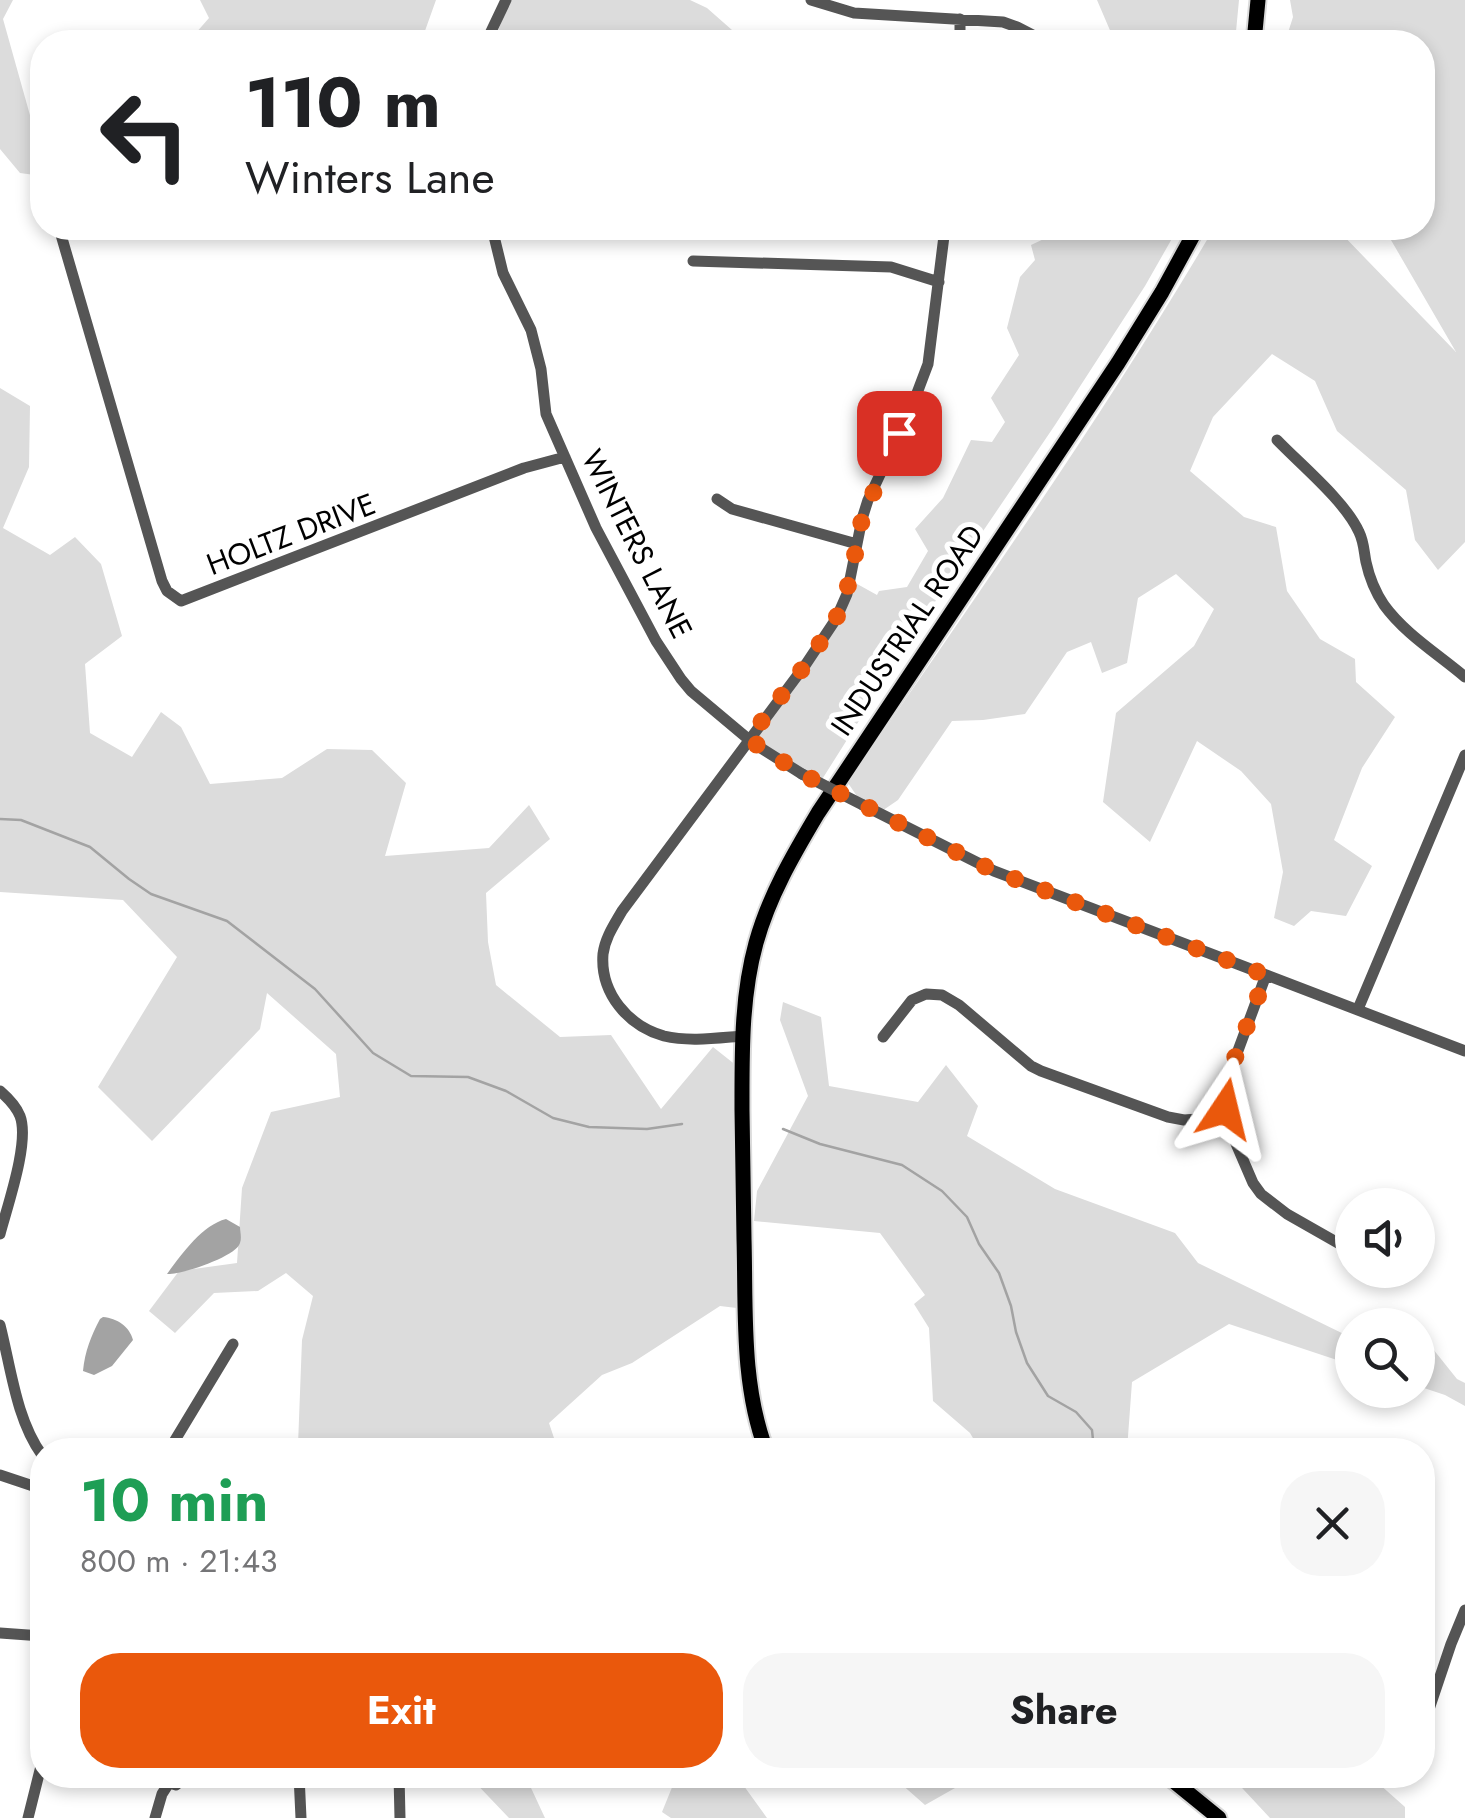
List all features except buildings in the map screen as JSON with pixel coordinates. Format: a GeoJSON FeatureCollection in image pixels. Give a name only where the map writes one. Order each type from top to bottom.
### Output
{"type":"FeatureCollection","features":[{"type":"Feature","properties":{"kind":"main road"},"geometry":{"type":"LineString","coordinates":[[1255,30],[1258,0]]}},
{"type":"Feature","properties":{"kind":"main road","name":"INDUSTRIAL ROAD"},"geometry":{"type":"LineString","coordinates":[[762,1438],[755,1416],[746,1324],[743,1036],[756,943],[774,890],[790,858],[877,722],[1118,363],[1190,240]]}},
{"type":"Feature","properties":{"kind":"main road"},"geometry":{"type":"LineString","coordinates":[[1182,1788],[1219,1818]]}},
{"type":"Feature","properties":{"kind":"street"},"geometry":{"type":"LineString","coordinates":[[492,30],[506,0]]}},
{"type":"Feature","properties":{"kind":"street"},"geometry":{"type":"LineString","coordinates":[[811,0],[854,13],[960,18],[1010,24],[1022,30]]}},
{"type":"Feature","properties":{"kind":"street"},"geometry":{"type":"LineString","coordinates":[[960,18],[960,30]]}},
{"type":"Feature","properties":{"kind":"street","name":"HOLTZ DRIVE"},"geometry":{"type":"LineString","coordinates":[[62,240],[157,566],[167,591],[181,601],[524,468],[564,457]]}},
{"type":"Feature","properties":{"kind":"street","name":"WINTERS LANE"},"geometry":{"type":"LineString","coordinates":[[495,240],[503,273],[531,330],[546,414],[613,564],[670,664],[691,691],[748,739],[802,774],[994,871],[1465,1051]]}},
{"type":"Feature","properties":{"kind":"street"},"geometry":{"type":"LineString","coordinates":[[743,1036],[686,1039],[665,1036],[633,1022],[611,994],[605,978],[604,953],[610,930],[622,911],[836,619],[847,594],[868,500],[911,410],[928,364],[944,240]]}},
{"type":"Feature","properties":{"kind":"street"},"geometry":{"type":"LineString","coordinates":[[693,261],[891,268],[939,282]]}},
{"type":"Feature","properties":{"kind":"street"},"geometry":{"type":"LineString","coordinates":[[1276,440],[1355,524],[1362,538],[1366,564],[1385,606],[1465,677]]}},
{"type":"Feature","properties":{"kind":"street"},"geometry":{"type":"LineString","coordinates":[[717,499],[732,509],[857,544]]}},
{"type":"Feature","properties":{"kind":"street"},"geometry":{"type":"LineString","coordinates":[[1358,1008],[1465,756]]}},
{"type":"Feature","properties":{"kind":"street"},"geometry":{"type":"LineString","coordinates":[[1266,975],[1226,1082],[1226,1117],[1261,1194],[1335,1241]]}},
{"type":"Feature","properties":{"kind":"street"},"geometry":{"type":"LineString","coordinates":[[883,1037],[912,1000],[926,994],[942,996],[959,1005],[1041,1071],[1168,1117],[1226,1117]]}},
{"type":"Feature","properties":{"kind":"street"},"geometry":{"type":"LineString","coordinates":[[0,1091],[16,1109],[23,1130],[0,1234]]}},
{"type":"Feature","properties":{"kind":"street"},"geometry":{"type":"LineString","coordinates":[[0,1326],[2,1345],[32,1438]]}},
{"type":"Feature","properties":{"kind":"street"},"geometry":{"type":"LineString","coordinates":[[176,1438],[233,1344]]}},
{"type":"Feature","properties":{"kind":"street"},"geometry":{"type":"LineString","coordinates":[[0,1475],[30,1485]]}},
{"type":"Feature","properties":{"kind":"street"},"geometry":{"type":"LineString","coordinates":[[1435,1690],[1465,1610]]}},
{"type":"Feature","properties":{"kind":"street"},"geometry":{"type":"LineString","coordinates":[[0,1633],[30,1635]]}},
{"type":"Feature","properties":{"kind":"street"},"geometry":{"type":"LineString","coordinates":[[28,1818],[36,1788]]}},
{"type":"Feature","properties":{"kind":"street"},"geometry":{"type":"LineString","coordinates":[[155,1818],[164,1788]]}},
{"type":"Feature","properties":{"kind":"street"},"geometry":{"type":"LineString","coordinates":[[300,1788],[301,1818]]}},
{"type":"Feature","properties":{"kind":"street"},"geometry":{"type":"LineString","coordinates":[[399,1788],[400,1818]]}},
{"type":"Feature","properties":{"kind":"shaded area"},"geometry":{"type":"Polygon","coordinates":[[[0,0],[13,0],[3,19],[30,115],[30,174],[20,173],[0,149],[0,0]]]}},
{"type":"Feature","properties":{"kind":"shaded area"},"geometry":{"type":"Polygon","coordinates":[[[200,0],[436,0],[425,30],[198,30],[209,18],[200,0]]]}},
{"type":"Feature","properties":{"kind":"shaded area"},"geometry":{"type":"Polygon","coordinates":[[[509,0],[690,0],[707,8],[732,30],[498,30],[509,0]]]}},
{"type":"Feature","properties":{"kind":"shaded area"},"geometry":{"type":"Polygon","coordinates":[[[1097,0],[1239,0],[1236,30],[1110,30],[1097,0]]]}},
{"type":"Feature","properties":{"kind":"shaded area"},"geometry":{"type":"Polygon","coordinates":[[[1290,0],[1465,0],[1465,542],[1438,570],[1415,540],[1406,490],[1337,431],[1315,381],[1272,354],[1213,417],[1190,471],[1244,517],[1276,527],[1287,591],[1320,639],[1355,659],[1356,682],[1395,717],[1362,768],[1334,840],[1372,866],[1346,916],[1311,911],[1294,926],[1274,918],[1283,872],[1271,804],[1241,771],[1197,741],[1150,842],[1103,802],[1116,713],[1194,646],[1214,609],[1176,574],[1138,598],[1127,663],[1102,673],[1091,642],[1067,652],[1025,714],[952,721],[898,800],[879,813],[863,805],[848,783],[1082,439],[1207,240],[1348,240],[1456,352],[1391,240],[1435,240],[1435,30],[1289,30],[1293,17],[1290,0]]]}},
{"type":"Feature","properties":{"kind":"shaded area"},"geometry":{"type":"Polygon","coordinates":[[[1042,240],[1171,240],[1145,286],[922,621],[821,781],[748,739],[828,632],[850,580],[877,595],[879,591],[907,587],[928,551],[915,529],[943,498],[971,440],[992,442],[1005,422],[991,398],[1019,355],[1007,328],[1020,277],[1035,260],[1031,245],[1042,240]]]}},
{"type":"Feature","properties":{"kind":"shaded area"},"geometry":{"type":"Polygon","coordinates":[[[0,388],[30,406],[29,467],[3,528],[50,555],[75,537],[101,564],[122,636],[85,664],[90,733],[132,757],[161,712],[181,727],[210,784],[282,778],[327,749],[372,750],[406,783],[385,856],[489,848],[529,805],[550,839],[486,893],[488,942],[496,985],[560,1037],[611,1035],[661,1109],[713,1047],[742,1070],[745,1309],[720,1306],[632,1363],[602,1375],[549,1423],[554,1438],[298,1438],[302,1340],[313,1296],[286,1273],[258,1291],[214,1293],[175,1333],[149,1311],[179,1271],[237,1263],[242,1188],[271,1112],[340,1097],[336,1054],[267,993],[260,1029],[152,1141],[98,1087],[177,957],[123,900],[0,892],[0,388]]]}},
{"type":"Feature","properties":{"kind":"shaded area"},"geometry":{"type":"Polygon","coordinates":[[[783,1002],[821,1017],[829,1086],[918,1102],[946,1065],[978,1106],[967,1136],[1055,1189],[1175,1233],[1198,1263],[1335,1330],[1335,1359],[1229,1324],[1132,1382],[1128,1438],[973,1438],[933,1401],[929,1328],[914,1304],[925,1295],[880,1233],[754,1221],[757,1191],[808,1096],[780,1020],[783,1002]]]}},
{"type":"Feature","properties":{"kind":"shaded area"},"geometry":{"type":"Polygon","coordinates":[[[226,1219],[240,1227],[241,1241],[236,1248],[207,1264],[167,1274],[200,1234],[226,1219]]]}},
{"type":"Feature","properties":{"kind":"shaded area"},"geometry":{"type":"Polygon","coordinates":[[[103,1317],[122,1324],[133,1340],[112,1366],[94,1375],[83,1371],[84,1364],[91,1338],[103,1317]]]}},
{"type":"Feature","properties":{"kind":"shaded area"},"geometry":{"type":"Polygon","coordinates":[[[1435,1352],[1457,1379],[1465,1383],[1465,1406],[1435,1392],[1435,1352]]]}},
{"type":"Feature","properties":{"kind":"shaded area"},"geometry":{"type":"Polygon","coordinates":[[[480,1788],[531,1788],[545,1818],[509,1818],[480,1788]]]}},
{"type":"Feature","properties":{"kind":"shaded area"},"geometry":{"type":"Polygon","coordinates":[[[672,1788],[745,1788],[767,1818],[671,1818],[662,1812],[672,1788]]]}},
{"type":"Feature","properties":{"kind":"shaded area"},"geometry":{"type":"Polygon","coordinates":[[[906,1788],[955,1788],[925,1805],[906,1788]]]}},
{"type":"Feature","properties":{"kind":"shaded area"},"geometry":{"type":"Polygon","coordinates":[[[1242,1788],[1384,1788],[1405,1807],[1405,1818],[1270,1818],[1242,1788]]]}},
{"type":"Feature","properties":{"kind":"waterway"},"geometry":{"type":"LineString","coordinates":[[0,819],[21,820],[90,847],[151,894],[227,921],[315,989],[373,1053],[411,1076],[468,1077],[506,1091],[553,1118],[589,1127],[647,1129],[682,1124]]}},
{"type":"Feature","properties":{"kind":"waterway"},"geometry":{"type":"LineString","coordinates":[[783,1129],[820,1144],[902,1165],[942,1191],[967,1217],[999,1273],[1027,1363],[1048,1396],[1076,1412],[1092,1430],[1093,1438]]}},
{"type":"Feature","properties":{"kind":"route"},"geometry":{"type":"LineString","coordinates":[[899,433],[868,500],[847,594],[836,619],[748,739],[802,774],[994,871],[1266,975],[1226,1082],[1225,1109]]}}]}
